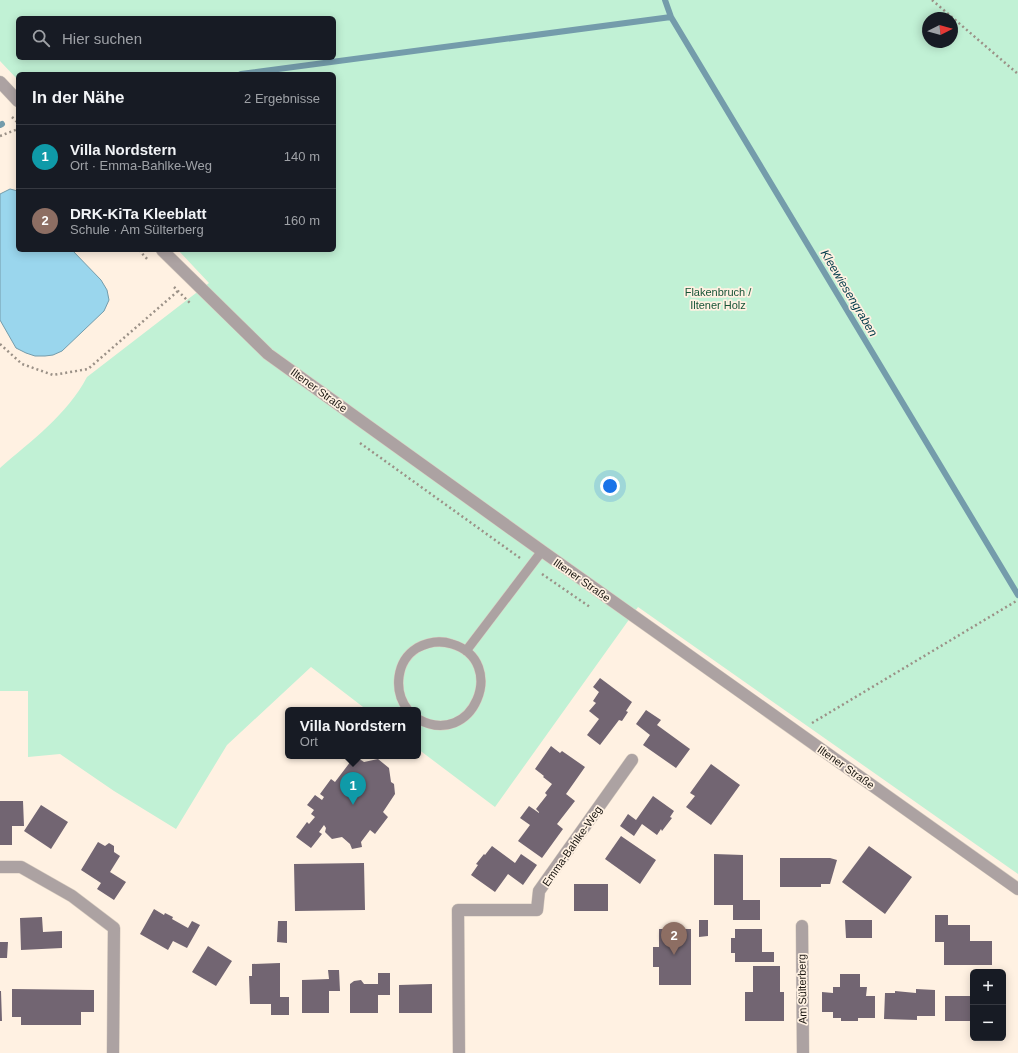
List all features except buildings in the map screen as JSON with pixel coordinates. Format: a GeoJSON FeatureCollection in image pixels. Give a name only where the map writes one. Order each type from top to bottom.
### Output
{"type":"FeatureCollection","features":[{"type":"Feature","properties":{"kind":"street"},"geometry":{"type":"LineString","coordinates":[[0,82],[16,99]]}},
{"type":"Feature","properties":{"kind":"street","name":"Iltener Straße"},"geometry":{"type":"LineString","coordinates":[[164,252],[268,354],[542,551],[1018,889]]}},
{"type":"Feature","properties":{"kind":"street","name":"Emma-Bahlke-Weg"},"geometry":{"type":"LineString","coordinates":[[459,1053],[458,910],[537,910],[539,891],[632,760]]}},
{"type":"Feature","properties":{"kind":"street"},"geometry":{"type":"LineString","coordinates":[[0,867],[21,867],[72,896],[114,928],[113,1053]]}},
{"type":"Feature","properties":{"kind":"street","name":"Am Sülterberg"},"geometry":{"type":"LineString","coordinates":[[802,926],[803,1053]]}},
{"type":"Feature","properties":{"kind":"lane"},"geometry":{"type":"LineString","coordinates":[[466,651],[542,551]]}},
{"type":"Feature","properties":{"kind":"lane"},"geometry":{"type":"LineString","coordinates":[[406,707],[401,698],[398,682],[401,666],[411,653],[424,644],[435,642],[452,643],[466,651],[476,664],[480,674],[481,690],[475,705],[464,717],[449,724],[433,725],[421,720]]}},
{"type":"Feature","properties":{"kind":"path"},"geometry":{"type":"LineString","coordinates":[[932,0],[1018,74]]}},
{"type":"Feature","properties":{"kind":"path"},"geometry":{"type":"LineString","coordinates":[[0,136],[16,130]]}},
{"type":"Feature","properties":{"kind":"path"},"geometry":{"type":"LineString","coordinates":[[0,344],[22,364],[53,375],[88,369],[178,292]]}},
{"type":"Feature","properties":{"kind":"path"},"geometry":{"type":"LineString","coordinates":[[796,732],[1018,600]]}},
{"type":"Feature","properties":{"kind":"green space","name":"Flakenbruch / Iltener Holz"},"geometry":{"type":"Polygon","coordinates":[[[0,0],[1018,0],[1018,874],[638,607],[495,807],[421,751],[421,707],[363,707],[311,667],[227,745],[176,829],[114,791],[60,754],[28,757],[28,691],[0,691],[0,468],[59,415],[79,391],[87,377],[209,283],[180,252],[336,252],[336,72],[16,72],[16,78],[0,61],[0,0]]]}},
{"type":"Feature","properties":{"kind":"water"},"geometry":{"type":"Polygon","coordinates":[[[10,189],[16,190],[16,252],[74,252],[101,280],[107,290],[109,300],[104,311],[62,351],[53,355],[35,356],[16,348],[0,320],[0,194],[10,189]]]}},
{"type":"Feature","properties":{"kind":"waterway","name":"Kleewiesengraben"},"geometry":{"type":"LineString","coordinates":[[665,0],[671,17],[1018,595]]}},
{"type":"Feature","properties":{"kind":"waterway"},"geometry":{"type":"LineString","coordinates":[[256,72],[671,17]]}},
{"type":"Feature","properties":{"kind":"place","name":"Villa Nordstern"},"geometry":{"type":"Point","coordinates":[353,805]}},
{"type":"Feature","properties":{"kind":"place","name":"DRK-KiTa Kleeblatt"},"geometry":{"type":"Point","coordinates":[674,955]}}]}
